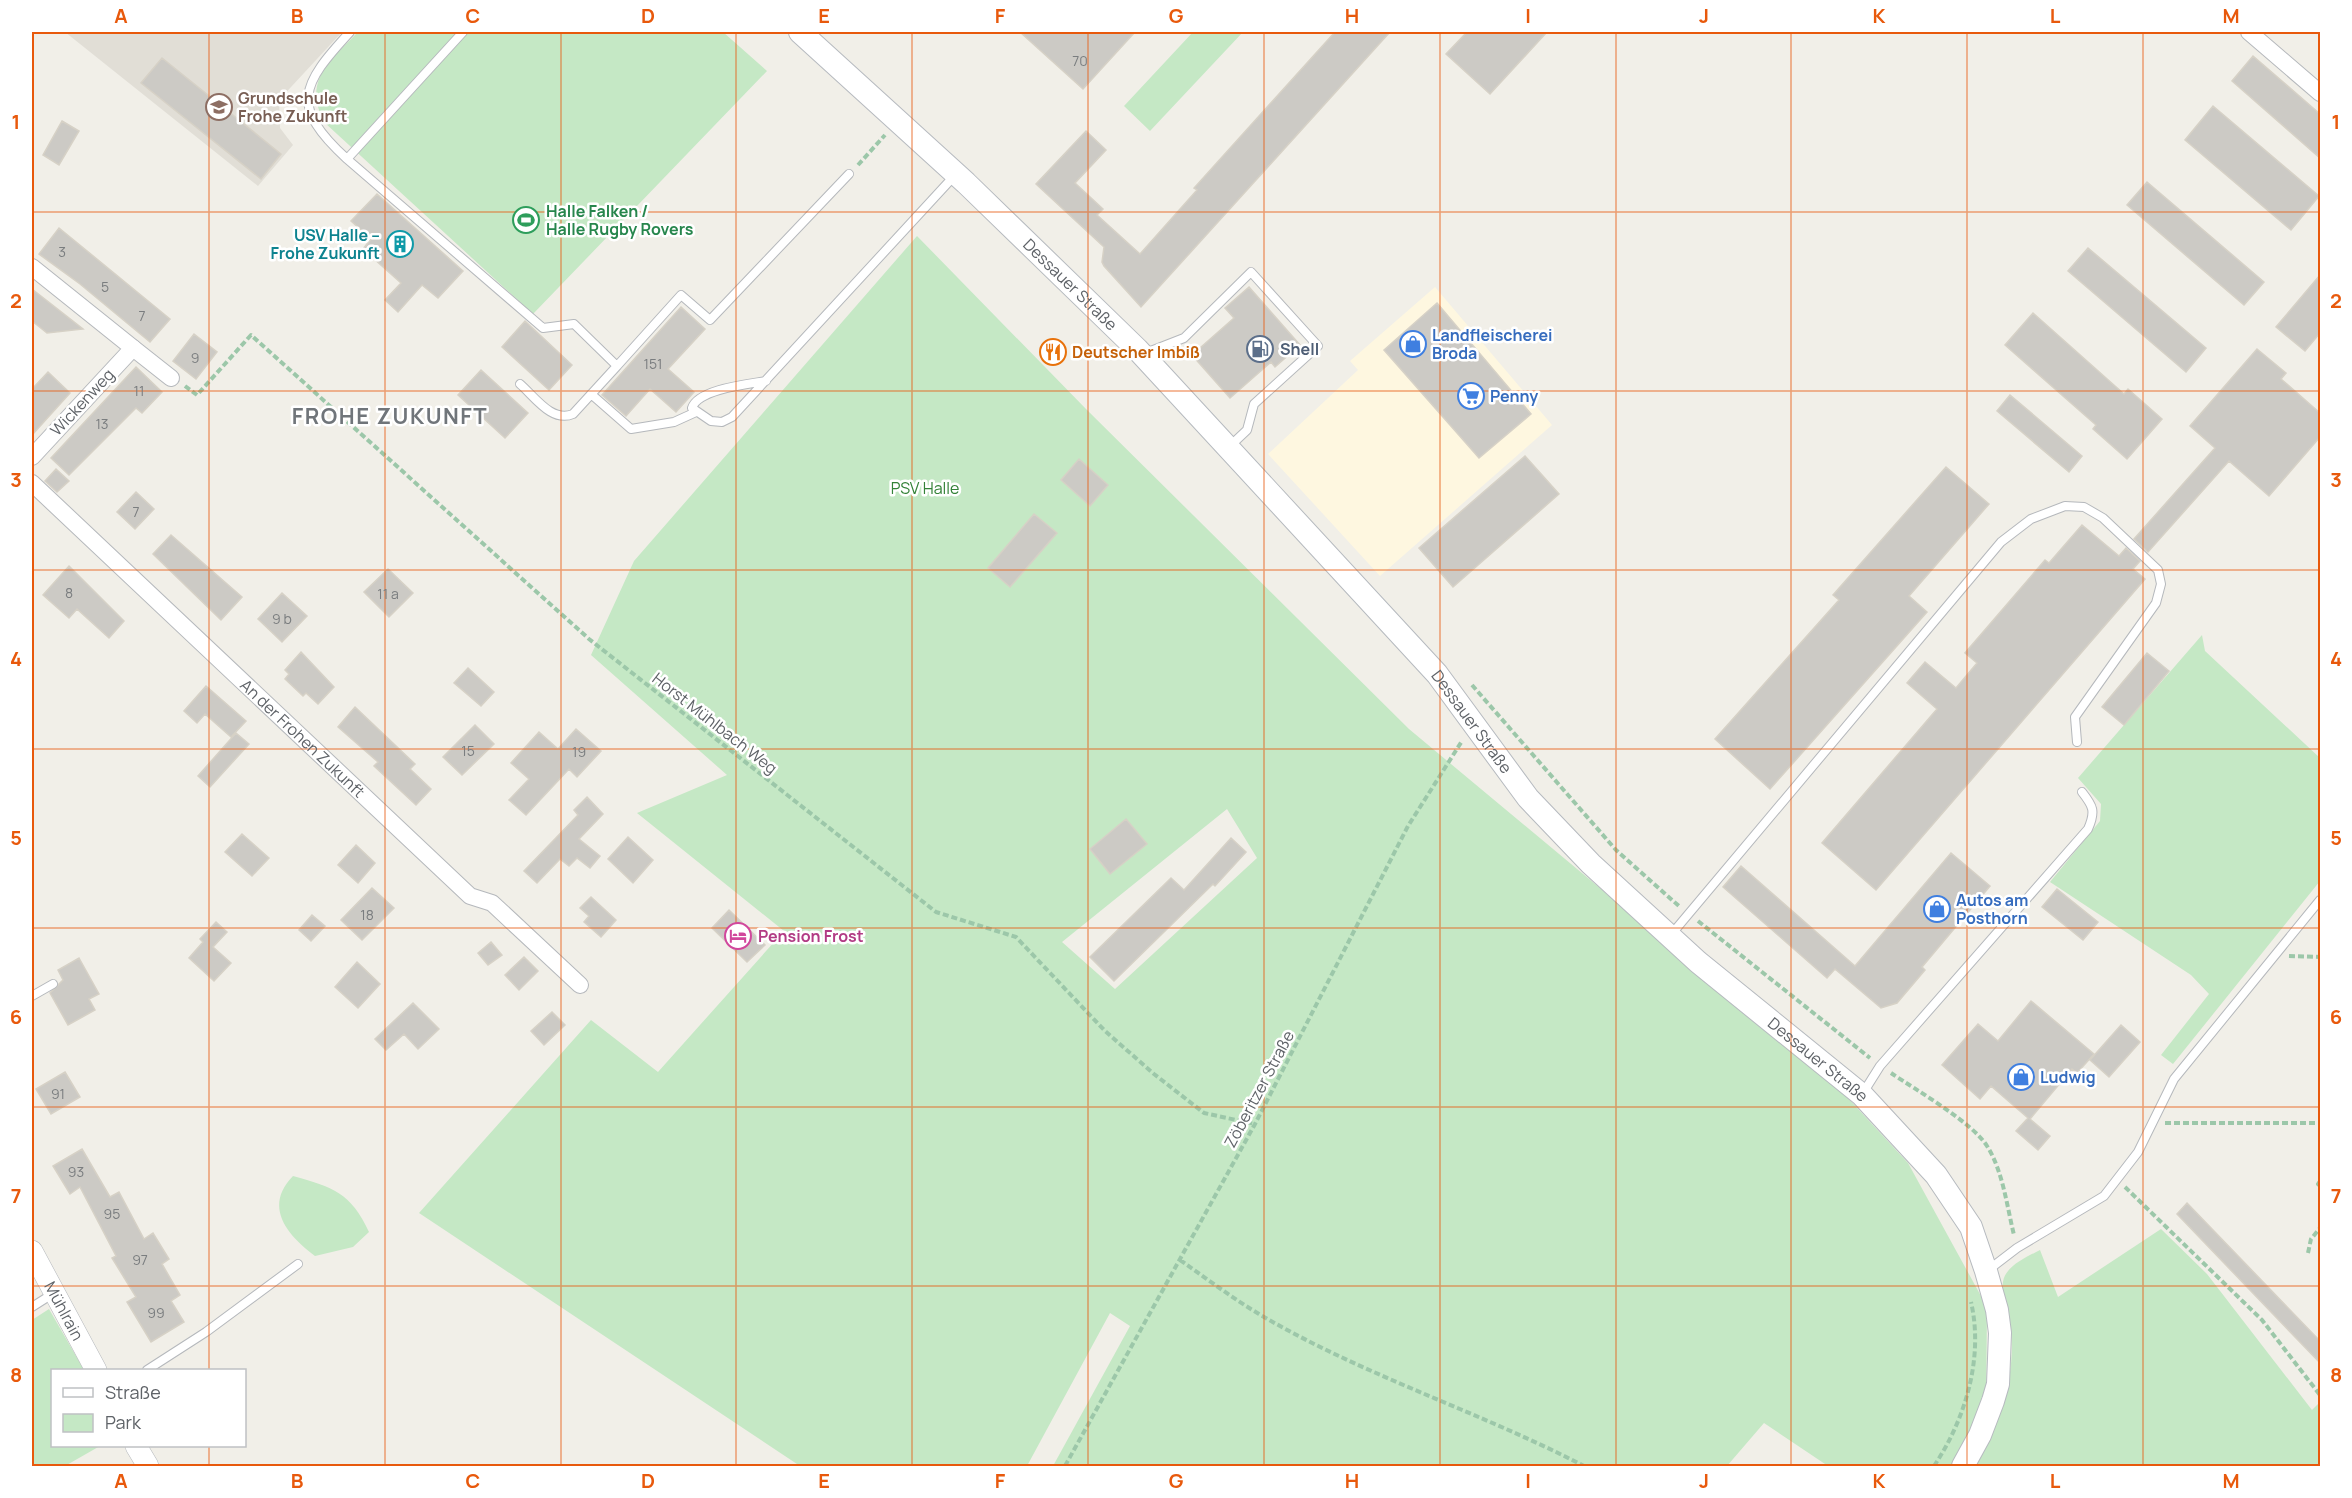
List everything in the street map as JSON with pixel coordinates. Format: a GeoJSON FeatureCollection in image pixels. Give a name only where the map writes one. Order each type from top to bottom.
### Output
{"type":"FeatureCollection","features":[{"type":"Feature","properties":{"kind":"main road","name":"Dessauer Straße"},"geometry":{"type":"LineString","coordinates":[[800,32],[956,174],[1142,355],[1421,657],[1474,722],[1528,798],[1591,864],[1670,936],[1862,1095],[1930,1168],[1960,1207],[1971,1227],[1997,1310],[2000,1333],[1998,1384],[1990,1413],[1963,1467]]}},
{"type":"Feature","properties":{"kind":"street"},"geometry":{"type":"LineString","coordinates":[[2249,32],[2320,93]]}},
{"type":"Feature","properties":{"kind":"street"},"geometry":{"type":"LineString","coordinates":[[32,267],[171,378]]}},
{"type":"Feature","properties":{"kind":"street","name":"Wickenweg"},"geometry":{"type":"LineString","coordinates":[[32,457],[133,348]]}},
{"type":"Feature","properties":{"kind":"street","name":"An der Frohen Zukunft"},"geometry":{"type":"LineString","coordinates":[[32,483],[470,896],[492,903],[580,985]]}},
{"type":"Feature","properties":{"kind":"street","name":"Mühlrain"},"geometry":{"type":"LineString","coordinates":[[32,1251],[95,1369]]}},
{"type":"Feature","properties":{"kind":"street"},"geometry":{"type":"LineString","coordinates":[[137,1447],[148,1467]]}},
{"type":"Feature","properties":{"kind":"lane"},"geometry":{"type":"LineString","coordinates":[[350,32],[315,72],[309,96],[312,122],[317,129],[347,159],[543,328],[574,324],[617,366]]}},
{"type":"Feature","properties":{"kind":"lane"},"geometry":{"type":"LineString","coordinates":[[347,159],[463,32]]}},
{"type":"Feature","properties":{"kind":"lane"},"geometry":{"type":"LineString","coordinates":[[520,384],[560,417],[573,414],[617,366],[634,353],[681,295],[710,320],[849,174]]}},
{"type":"Feature","properties":{"kind":"lane"},"geometry":{"type":"LineString","coordinates":[[766,381],[715,391],[693,404],[696,412],[711,421],[722,422],[741,408],[766,381],[956,174]]}},
{"type":"Feature","properties":{"kind":"lane"},"geometry":{"type":"LineString","coordinates":[[1142,355],[1184,338],[1251,272],[1318,346],[1254,405],[1247,430],[1228,448]]}},
{"type":"Feature","properties":{"kind":"lane"},"geometry":{"type":"LineString","coordinates":[[591,394],[631,429],[674,422],[696,412]]}},
{"type":"Feature","properties":{"kind":"lane"},"geometry":{"type":"LineString","coordinates":[[1670,936],[2001,542],[2031,519],[2065,506],[2084,507],[2103,518],[2158,570],[2161,584],[2156,603],[2075,717],[2078,742]]}},
{"type":"Feature","properties":{"kind":"lane"},"geometry":{"type":"LineString","coordinates":[[1862,1095],[1880,1066],[2088,829],[2094,816],[2094,808],[2082,792]]}},
{"type":"Feature","properties":{"kind":"lane"},"geometry":{"type":"LineString","coordinates":[[1986,1271],[2017,1248],[2104,1196],[2138,1152],[2174,1079],[2320,900]]}},
{"type":"Feature","properties":{"kind":"lane"},"geometry":{"type":"LineString","coordinates":[[32,996],[53,984]]}},
{"type":"Feature","properties":{"kind":"lane"},"geometry":{"type":"LineString","coordinates":[[150,1369],[206,1332],[298,1264]]}},
{"type":"Feature","properties":{"kind":"lane"},"geometry":{"type":"LineString","coordinates":[[32,1307],[55,1293]]}},
{"type":"Feature","properties":{"kind":"path"},"geometry":{"type":"LineString","coordinates":[[849,174],[898,121]]}},
{"type":"Feature","properties":{"kind":"path","name":"Horst Mühlbach Weg"},"geometry":{"type":"LineString","coordinates":[[197,395],[251,335],[589,639],[926,905],[936,912],[1016,937],[1105,1031],[1170,1087],[1204,1113],[1255,1124]]}},
{"type":"Feature","properties":{"kind":"path"},"geometry":{"type":"LineString","coordinates":[[1467,678],[1616,850],[1688,914],[1880,1066],[1926,1096],[1988,1146],[1997,1170],[2017,1248]]}},
{"type":"Feature","properties":{"kind":"path","name":"Zöberitzer Straße"},"geometry":{"type":"LineString","coordinates":[[1065,1467],[1255,1124],[1408,826],[1474,722]]}},
{"type":"Feature","properties":{"kind":"path"},"geometry":{"type":"LineString","coordinates":[[2274,956],[2320,957]]}},
{"type":"Feature","properties":{"kind":"path"},"geometry":{"type":"LineString","coordinates":[[2154,1123],[2320,1123]]}},
{"type":"Feature","properties":{"kind":"path"},"geometry":{"type":"LineString","coordinates":[[2118,1180],[2262,1320],[2320,1393]]}},
{"type":"Feature","properties":{"kind":"path"},"geometry":{"type":"LineString","coordinates":[[2308,1253],[2307,1248],[2320,1228]]}},
{"type":"Feature","properties":{"kind":"path"},"geometry":{"type":"LineString","coordinates":[[1180,1260],[1258,1314],[1316,1345],[1540,1443],[1584,1467]]}},
{"type":"Feature","properties":{"kind":"path"},"geometry":{"type":"LineString","coordinates":[[1934,1467],[1963,1410],[1971,1376],[1977,1326],[1970,1296]]}},
{"type":"Feature","properties":{"kind":"shaded area","name":"Grundschule Frohe Zukunft"},"geometry":{"type":"Polygon","coordinates":[[[65,32],[342,32],[279,100],[280,128],[293,145],[258,186],[65,32]]]}},
{"type":"Feature","properties":{"kind":"shaded area"},"geometry":{"type":"Polygon","coordinates":[[[1435,287],[1552,425],[1380,576],[1268,454],[1358,370],[1350,361],[1435,287]]]}},
{"type":"Feature","properties":{"kind":"green space","name":"Halle Falken / Halle Rugby Rovers"},"geometry":{"type":"Polygon","coordinates":[[[358,32],[723,32],[767,71],[533,314],[325,123],[318,108],[316,95],[318,83],[329,62],[358,32]]]}},
{"type":"Feature","properties":{"kind":"green space"},"geometry":{"type":"Polygon","coordinates":[[[1193,32],[1243,32],[1150,131],[1124,106],[1193,32]]]}},
{"type":"Feature","properties":{"kind":"green space","name":"PSV Halle"},"geometry":{"type":"Polygon","coordinates":[[[917,236],[1086,409],[1409,729],[1835,1084],[1908,1163],[1987,1307],[1986,1415],[1953,1466],[1828,1466],[1764,1423],[1727,1466],[1053,1466],[1130,1326],[1110,1313],[1027,1466],[800,1466],[419,1213],[591,1020],[658,1072],[784,931],[637,813],[727,775],[591,655],[634,561],[917,236]],[[1227,809],[1062,942],[1115,989],[1257,858],[1227,809]]]}},
{"type":"Feature","properties":{"kind":"green space"},"geometry":{"type":"Polygon","coordinates":[[[2202,635],[2205,651],[2320,758],[2320,881],[2173,1064],[2161,1055],[2209,994],[2191,975],[2050,882],[2100,821],[2101,804],[2078,778],[2202,635]]]}},
{"type":"Feature","properties":{"kind":"green space"},"geometry":{"type":"Polygon","coordinates":[[[293,1176],[330,1188],[348,1200],[369,1232],[353,1247],[315,1256],[296,1239],[282,1220],[279,1209],[280,1199],[284,1187],[293,1176]]]}},
{"type":"Feature","properties":{"kind":"green space"},"geometry":{"type":"Polygon","coordinates":[[[2161,1229],[2207,1274],[2312,1410],[2320,1402],[2320,1466],[1974,1466],[1998,1417],[2008,1383],[2012,1347],[2003,1282],[2008,1271],[2040,1250],[2058,1297],[2161,1229]]]}},
{"type":"Feature","properties":{"kind":"green space"},"geometry":{"type":"Polygon","coordinates":[[[49,1309],[83,1369],[51,1369],[51,1447],[98,1447],[65,1466],[32,1466],[32,1320],[49,1309]]]}},
{"type":"Feature","properties":{"kind":"building"},"geometry":{"type":"Polygon","coordinates":[[[1020,32],[1135,32],[1083,89],[1020,32]]]}},
{"type":"Feature","properties":{"kind":"building"},"geometry":{"type":"Polygon","coordinates":[[[1335,32],[1390,32],[1141,307],[1104,266],[1102,262],[1104,247],[1036,184],[1086,131],[1106,150],[1075,183],[1103,209],[1097,215],[1140,254],[1197,190],[1194,188],[1335,32]]]}},
{"type":"Feature","properties":{"kind":"building"},"geometry":{"type":"Polygon","coordinates":[[[1467,32],[1547,32],[1490,94],[1446,54],[1467,32]]]}},
{"type":"Feature","properties":{"kind":"building"},"geometry":{"type":"Polygon","coordinates":[[[2253,56],[2320,114],[2320,158],[2232,81],[2253,56]]]}},
{"type":"Feature","properties":{"kind":"building"},"geometry":{"type":"Polygon","coordinates":[[[162,58],[281,154],[261,179],[141,83],[162,58]]]}},
{"type":"Feature","properties":{"kind":"building"},"geometry":{"type":"Polygon","coordinates":[[[2213,106],[2319,196],[2291,230],[2185,140],[2213,106]]]}},
{"type":"Feature","properties":{"kind":"building"},"geometry":{"type":"Polygon","coordinates":[[[62,121],[79,131],[59,165],[43,155],[62,121]]]}},
{"type":"Feature","properties":{"kind":"building"},"geometry":{"type":"Polygon","coordinates":[[[2147,182],[2264,282],[2244,305],[2127,205],[2147,182]]]}},
{"type":"Feature","properties":{"kind":"building","name":"USV Halle – Frohe Zukunft"},"geometry":{"type":"Polygon","coordinates":[[[377,194],[463,271],[438,298],[422,285],[398,312],[385,300],[401,283],[363,249],[371,239],[351,221],[377,194]]]}},
{"type":"Feature","properties":{"kind":"building"},"geometry":{"type":"Polygon","coordinates":[[[59,228],[170,319],[150,342],[80,284],[39,254],[59,228]]]}},
{"type":"Feature","properties":{"kind":"building"},"geometry":{"type":"Polygon","coordinates":[[[2088,248],[2206,348],[2186,372],[2068,271],[2088,248]]]}},
{"type":"Feature","properties":{"kind":"building"},"geometry":{"type":"Polygon","coordinates":[[[2320,275],[2320,333],[2305,351],[2276,327],[2320,275]]]}},
{"type":"Feature","properties":{"kind":"building"},"geometry":{"type":"Polygon","coordinates":[[[1249,287],[1300,345],[1275,367],[1271,362],[1230,398],[1192,355],[1234,318],[1225,308],[1249,287]]]}},
{"type":"Feature","properties":{"kind":"building"},"geometry":{"type":"Polygon","coordinates":[[[32,289],[83,329],[47,333],[32,321],[32,289]]]}},
{"type":"Feature","properties":{"kind":"building","name":"Penny"},"geometry":{"type":"Polygon","coordinates":[[[1437,303],[1531,414],[1479,458],[1384,350],[1437,303]]]}},
{"type":"Feature","properties":{"kind":"building"},"geometry":{"type":"Polygon","coordinates":[[[681,307],[705,329],[668,369],[694,392],[676,412],[650,389],[626,416],[602,395],[681,307]]]}},
{"type":"Feature","properties":{"kind":"building"},"geometry":{"type":"Polygon","coordinates":[[[2033,313],[2124,394],[2128,389],[2162,419],[2127,459],[2093,429],[2096,425],[2005,345],[2033,313]]]}},
{"type":"Feature","properties":{"kind":"building"},"geometry":{"type":"Polygon","coordinates":[[[525,321],[572,365],[549,390],[502,347],[525,321]]]}},
{"type":"Feature","properties":{"kind":"building"},"geometry":{"type":"Polygon","coordinates":[[[194,334],[217,352],[196,379],[173,361],[194,334]]]}},
{"type":"Feature","properties":{"kind":"building"},"geometry":{"type":"Polygon","coordinates":[[[2257,349],[2286,373],[2281,379],[2320,413],[2320,437],[2269,496],[2229,461],[2148,552],[2134,539],[2215,448],[2190,426],[2257,349]]]}},
{"type":"Feature","properties":{"kind":"building"},"geometry":{"type":"Polygon","coordinates":[[[136,367],[162,392],[142,413],[136,408],[69,475],[51,458],[136,367]]]}},
{"type":"Feature","properties":{"kind":"building"},"geometry":{"type":"Polygon","coordinates":[[[481,370],[528,413],[505,438],[458,395],[481,370]]]}},
{"type":"Feature","properties":{"kind":"building"},"geometry":{"type":"Polygon","coordinates":[[[48,372],[70,393],[32,435],[32,389],[48,372]]]}},
{"type":"Feature","properties":{"kind":"building"},"geometry":{"type":"Polygon","coordinates":[[[2010,395],[2082,456],[2069,472],[1997,411],[2010,395]]]}},
{"type":"Feature","properties":{"kind":"building"},"geometry":{"type":"Polygon","coordinates":[[[1525,456],[1559,494],[1453,587],[1419,548],[1525,456]]]}},
{"type":"Feature","properties":{"kind":"building"},"geometry":{"type":"Polygon","coordinates":[[[1079,459],[1108,485],[1090,506],[1061,480],[1079,459]]]}},
{"type":"Feature","properties":{"kind":"building"},"geometry":{"type":"Polygon","coordinates":[[[1946,467],[1989,504],[1909,596],[1927,612],[1770,789],[1715,739],[1839,600],[1833,595],[1946,467]]]}},
{"type":"Feature","properties":{"kind":"building"},"geometry":{"type":"Polygon","coordinates":[[[56,469],[69,481],[57,492],[45,481],[56,469]]]}},
{"type":"Feature","properties":{"kind":"building"},"geometry":{"type":"Polygon","coordinates":[[[136,492],[154,509],[135,529],[117,512],[136,492]]]}},
{"type":"Feature","properties":{"kind":"building"},"geometry":{"type":"Polygon","coordinates":[[[1034,514],[1057,533],[1010,587],[988,568],[1034,514]]]}},
{"type":"Feature","properties":{"kind":"building"},"geometry":{"type":"Polygon","coordinates":[[[2082,525],[2119,556],[2126,548],[2140,561],[2133,569],[2145,579],[1876,890],[1822,843],[1937,709],[1907,683],[1925,662],[1956,688],[1977,663],[1965,653],[2045,560],[2049,563],[2082,525]]]}},
{"type":"Feature","properties":{"kind":"building"},"geometry":{"type":"Polygon","coordinates":[[[171,535],[242,597],[221,620],[153,554],[171,535]]]}},
{"type":"Feature","properties":{"kind":"building"},"geometry":{"type":"Polygon","coordinates":[[[69,566],[124,621],[109,638],[77,609],[69,618],[43,595],[69,566]]]}},
{"type":"Feature","properties":{"kind":"building"},"geometry":{"type":"Polygon","coordinates":[[[388,569],[413,593],[389,617],[364,592],[388,569]]]}},
{"type":"Feature","properties":{"kind":"building"},"geometry":{"type":"Polygon","coordinates":[[[282,593],[307,616],[282,642],[258,619],[282,593]]]}},
{"type":"Feature","properties":{"kind":"building"},"geometry":{"type":"Polygon","coordinates":[[[301,652],[334,687],[318,704],[306,693],[303,696],[285,679],[289,674],[285,670],[301,652]]]}},
{"type":"Feature","properties":{"kind":"building"},"geometry":{"type":"Polygon","coordinates":[[[2147,653],[2169,671],[2124,725],[2102,707],[2147,653]]]}},
{"type":"Feature","properties":{"kind":"building"},"geometry":{"type":"Polygon","coordinates":[[[468,668],[494,692],[481,706],[454,683],[468,668]]]}},
{"type":"Feature","properties":{"kind":"building"},"geometry":{"type":"Polygon","coordinates":[[[206,686],[246,721],[231,737],[205,714],[197,723],[184,711],[206,686]]]}},
{"type":"Feature","properties":{"kind":"building"},"geometry":{"type":"Polygon","coordinates":[[[355,707],[415,764],[410,769],[431,789],[416,805],[374,766],[378,762],[338,727],[355,707]]]}},
{"type":"Feature","properties":{"kind":"building"},"geometry":{"type":"Polygon","coordinates":[[[475,725],[494,744],[462,775],[443,757],[475,725]]]}},
{"type":"Feature","properties":{"kind":"building"},"geometry":{"type":"Polygon","coordinates":[[[576,729],[601,751],[577,777],[569,769],[526,815],[509,800],[529,779],[511,763],[539,732],[558,749],[576,729]]]}},
{"type":"Feature","properties":{"kind":"building"},"geometry":{"type":"Polygon","coordinates":[[[236,733],[249,744],[210,787],[198,776],[236,733]]]}},
{"type":"Feature","properties":{"kind":"building"},"geometry":{"type":"Polygon","coordinates":[[[587,797],[603,814],[579,839],[600,856],[590,868],[577,858],[569,866],[560,859],[537,883],[524,871],[578,815],[574,810],[587,797]]]}},
{"type":"Feature","properties":{"kind":"building"},"geometry":{"type":"Polygon","coordinates":[[[1126,819],[1147,844],[1110,874],[1090,849],[1126,819]]]}},
{"type":"Feature","properties":{"kind":"building"},"geometry":{"type":"Polygon","coordinates":[[[242,834],[269,858],[252,876],[225,852],[242,834]]]}},
{"type":"Feature","properties":{"kind":"building"},"geometry":{"type":"Polygon","coordinates":[[[628,837],[653,860],[633,883],[608,859],[628,837]]]}},
{"type":"Feature","properties":{"kind":"building"},"geometry":{"type":"Polygon","coordinates":[[[1231,838],[1246,852],[1215,886],[1213,884],[1114,981],[1090,957],[1171,878],[1184,890],[1231,838]]]}},
{"type":"Feature","properties":{"kind":"building"},"geometry":{"type":"Polygon","coordinates":[[[356,845],[375,863],[358,883],[338,865],[356,845]]]}},
{"type":"Feature","properties":{"kind":"building","name":"Autos am Posthorn"},"geometry":{"type":"Polygon","coordinates":[[[1951,853],[1990,886],[1922,967],[1925,970],[1897,1003],[1881,1008],[1835,969],[1827,978],[1723,887],[1741,866],[1855,966],[1951,853]]]}},
{"type":"Feature","properties":{"kind":"building"},"geometry":{"type":"Polygon","coordinates":[[[372,888],[394,908],[362,940],[341,920],[372,888]]]}},
{"type":"Feature","properties":{"kind":"building"},"geometry":{"type":"Polygon","coordinates":[[[2057,889],[2098,922],[2083,940],[2042,907],[2057,889]]]}},
{"type":"Feature","properties":{"kind":"building"},"geometry":{"type":"Polygon","coordinates":[[[591,897],[616,920],[601,937],[584,922],[589,916],[580,908],[591,897]]]}},
{"type":"Feature","properties":{"kind":"building","name":"Pension Frost"},"geometry":{"type":"Polygon","coordinates":[[[729,910],[765,945],[747,962],[712,928],[729,910]]]}},
{"type":"Feature","properties":{"kind":"building"},"geometry":{"type":"Polygon","coordinates":[[[312,915],[325,926],[311,941],[299,930],[312,915]]]}},
{"type":"Feature","properties":{"kind":"building"},"geometry":{"type":"Polygon","coordinates":[[[216,922],[227,932],[213,947],[231,963],[214,981],[189,958],[203,942],[200,939],[216,922]]]}},
{"type":"Feature","properties":{"kind":"building"},"geometry":{"type":"Polygon","coordinates":[[[491,942],[502,955],[488,965],[478,953],[491,942]]]}},
{"type":"Feature","properties":{"kind":"building"},"geometry":{"type":"Polygon","coordinates":[[[524,957],[538,971],[519,990],[505,975],[524,957]]]}},
{"type":"Feature","properties":{"kind":"building"},"geometry":{"type":"Polygon","coordinates":[[[79,958],[99,994],[89,999],[95,1010],[68,1025],[50,993],[63,980],[58,970],[79,958]]]}},
{"type":"Feature","properties":{"kind":"building"},"geometry":{"type":"Polygon","coordinates":[[[357,962],[380,984],[358,1008],[335,987],[357,962]]]}},
{"type":"Feature","properties":{"kind":"building"},"geometry":{"type":"Polygon","coordinates":[[[2031,1001],[2094,1054],[2077,1073],[2072,1069],[2030,1119],[2050,1136],[2038,1150],[2016,1131],[2028,1118],[1991,1086],[1980,1099],[1942,1065],[1978,1024],[1998,1041],[2031,1001]]]}},
{"type":"Feature","properties":{"kind":"building"},"geometry":{"type":"Polygon","coordinates":[[[413,1003],[439,1029],[418,1049],[404,1034],[386,1050],[375,1039],[413,1003]]]}},
{"type":"Feature","properties":{"kind":"building"},"geometry":{"type":"Polygon","coordinates":[[[552,1012],[565,1025],[544,1045],[531,1031],[552,1012]]]}},
{"type":"Feature","properties":{"kind":"building"},"geometry":{"type":"Polygon","coordinates":[[[2121,1025],[2140,1042],[2109,1077],[2090,1060],[2121,1025]]]}},
{"type":"Feature","properties":{"kind":"building"},"geometry":{"type":"Polygon","coordinates":[[[65,1072],[80,1097],[51,1114],[36,1089],[65,1072]]]}},
{"type":"Feature","properties":{"kind":"building"},"geometry":{"type":"Polygon","coordinates":[[[82,1149],[110,1197],[119,1192],[144,1239],[153,1233],[169,1259],[162,1264],[180,1295],[171,1301],[184,1322],[151,1342],[127,1302],[136,1297],[112,1258],[116,1256],[80,1187],[70,1194],[53,1166],[82,1149]]]}},
{"type":"Feature","properties":{"kind":"building"},"geometry":{"type":"Polygon","coordinates":[[[2187,1203],[2320,1341],[2320,1363],[2177,1214],[2187,1203]]]}},
{"type":"Feature","properties":{"kind":"place","name":"Grundschule Frohe Zukunft"},"geometry":{"type":"Point","coordinates":[219,107]}},
{"type":"Feature","properties":{"kind":"place","name":"Halle Falken / Halle Rugby Rovers"},"geometry":{"type":"Point","coordinates":[526,220]}},
{"type":"Feature","properties":{"kind":"place","name":"USV Halle – Frohe Zukunft"},"geometry":{"type":"Point","coordinates":[400,244]}},
{"type":"Feature","properties":{"kind":"place","name":"Landfleischerei Broda"},"geometry":{"type":"Point","coordinates":[1413,344]}},
{"type":"Feature","properties":{"kind":"place","name":"Shell"},"geometry":{"type":"Point","coordinates":[1260,349]}},
{"type":"Feature","properties":{"kind":"place","name":"Deutscher Imbiß"},"geometry":{"type":"Point","coordinates":[1053,352]}},
{"type":"Feature","properties":{"kind":"place","name":"Penny"},"geometry":{"type":"Point","coordinates":[1471,396]}},
{"type":"Feature","properties":{"kind":"place","name":"Autos am Posthorn"},"geometry":{"type":"Point","coordinates":[1937,909]}},
{"type":"Feature","properties":{"kind":"place","name":"Pension Frost"},"geometry":{"type":"Point","coordinates":[738,936]}},
{"type":"Feature","properties":{"kind":"place","name":"Ludwig"},"geometry":{"type":"Point","coordinates":[2021,1077]}},
{"type":"Feature","properties":{"kind":"district","name":"FROHE ZUKUNFT"},"geometry":{"type":"Point","coordinates":[390,416]}}]}
